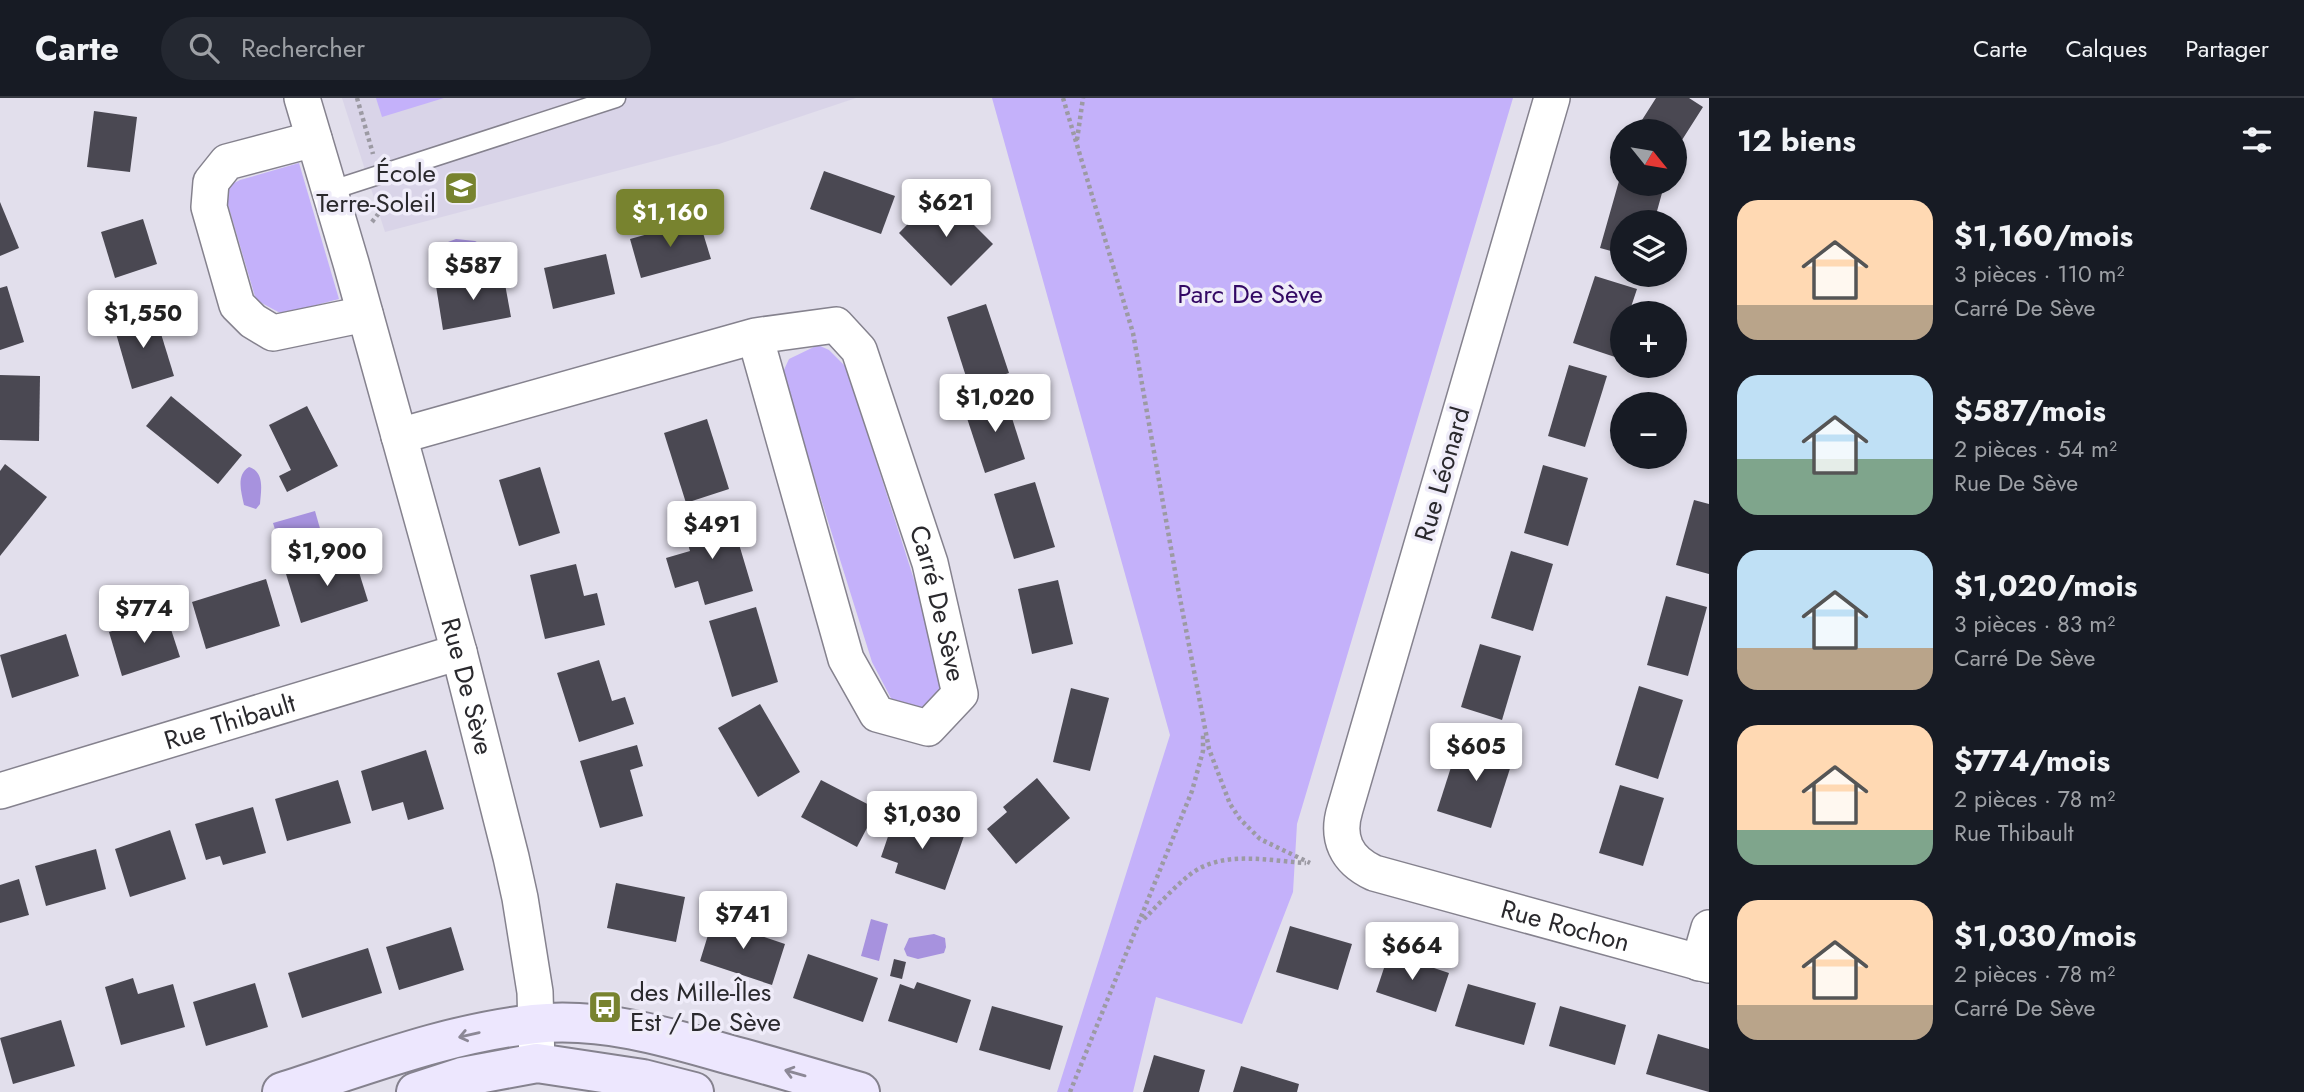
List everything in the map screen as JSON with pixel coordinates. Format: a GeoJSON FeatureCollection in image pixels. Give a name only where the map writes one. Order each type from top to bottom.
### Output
{"type":"FeatureCollection","features":[{"type":"Feature","properties":{"kind":"street","name":"Rue De Sève"},"geometry":{"type":"LineString","coordinates":[[302,98],[459,652],[520,898],[535,992],[537,1063]]}},
{"type":"Feature","properties":{"kind":"street","name":"Rue Léonard"},"geometry":{"type":"LineString","coordinates":[[1346,851],[1342,838],[1342,818],[1552,98]]}},
{"type":"Feature","properties":{"kind":"street"},"geometry":{"type":"LineString","coordinates":[[314,139],[228,162],[211,182],[209,207],[237,305],[253,321],[273,333],[365,314]]}},
{"type":"Feature","properties":{"kind":"street","name":"Carré De Sève"},"geometry":{"type":"LineString","coordinates":[[399,436],[755,335],[836,325],[859,350],[930,563],[960,694],[928,728],[877,715],[846,659],[755,335]]}},
{"type":"Feature","properties":{"kind":"street","name":"Rue Thibault"},"geometry":{"type":"LineString","coordinates":[[0,791],[459,652]]}},
{"type":"Feature","properties":{"kind":"street","name":"Rue Rochon"},"geometry":{"type":"LineString","coordinates":[[1346,851],[1356,863],[1374,873],[1704,964]]}},
{"type":"Feature","properties":{"kind":"street"},"geometry":{"type":"LineString","coordinates":[[1704,964],[1709,929]]}},
{"type":"Feature","properties":{"kind":"street"},"geometry":{"type":"LineString","coordinates":[[282,1092],[459,1037],[536,1024],[588,1024],[649,1033],[860,1092]]}},
{"type":"Feature","properties":{"kind":"street"},"geometry":{"type":"LineString","coordinates":[[416,1092],[462,1077],[537,1063],[643,1079],[694,1092]]}},
{"type":"Feature","properties":{"kind":"lane"},"geometry":{"type":"LineString","coordinates":[[329,191],[615,98]]}},
{"type":"Feature","properties":{"kind":"path"},"geometry":{"type":"LineString","coordinates":[[1063,98],[1133,333],[1209,749],[1226,793],[1240,819],[1260,839],[1310,863],[1235,859],[1208,864],[1190,874],[1140,922]]}},
{"type":"Feature","properties":{"kind":"path"},"geometry":{"type":"LineString","coordinates":[[1077,144],[1083,98]]}},
{"type":"Feature","properties":{"kind":"path"},"geometry":{"type":"LineString","coordinates":[[1070,1092],[1192,791],[1203,751],[1204,725]]}},
{"type":"Feature","properties":{"kind":"shaded area","name":"École Terre-Soleil"},"geometry":{"type":"Polygon","coordinates":[[[342,98],[856,98],[719,144],[385,232],[342,98]]]}},
{"type":"Feature","properties":{"kind":"shaded area"},"geometry":{"type":"Polygon","coordinates":[[[456,239],[475,241],[486,247],[480,265],[446,255],[445,247],[448,242],[456,239]]]}},
{"type":"Feature","properties":{"kind":"shaded area"},"geometry":{"type":"Polygon","coordinates":[[[249,467],[258,473],[261,482],[260,504],[256,509],[244,505],[240,484],[242,474],[249,467]]]}},
{"type":"Feature","properties":{"kind":"shaded area"},"geometry":{"type":"Polygon","coordinates":[[[315,511],[321,532],[280,545],[273,523],[315,511]]]}},
{"type":"Feature","properties":{"kind":"shaded area"},"geometry":{"type":"Polygon","coordinates":[[[871,919],[888,924],[879,961],[861,956],[871,919]]]}},
{"type":"Feature","properties":{"kind":"shaded area"},"geometry":{"type":"Polygon","coordinates":[[[934,934],[945,938],[944,953],[918,959],[907,956],[904,949],[909,938],[934,934]]]}},
{"type":"Feature","properties":{"kind":"green space"},"geometry":{"type":"Polygon","coordinates":[[[376,98],[444,98],[382,117],[376,98]]]}},
{"type":"Feature","properties":{"kind":"green space","name":"Parc De Sève"},"geometry":{"type":"Polygon","coordinates":[[[992,98],[1513,98],[1297,824],[1293,892],[1242,1024],[1156,997],[1133,1092],[1057,1092],[1170,735],[992,98]]]}},
{"type":"Feature","properties":{"kind":"green space"},"geometry":{"type":"Polygon","coordinates":[[[299,163],[339,299],[282,314],[256,300],[226,198],[228,186],[240,180],[299,163]]]}},
{"type":"Feature","properties":{"kind":"green space"},"geometry":{"type":"Polygon","coordinates":[[[818,345],[829,350],[846,367],[918,592],[943,690],[928,709],[893,702],[872,662],[782,374],[789,359],[818,345]]]}},
{"type":"Feature","properties":{"kind":"building"},"geometry":{"type":"Polygon","coordinates":[[[1656,98],[1689,98],[1703,107],[1687,132],[1687,119],[1643,119],[1656,98]]]}},
{"type":"Feature","properties":{"kind":"building"},"geometry":{"type":"Polygon","coordinates":[[[94,111],[137,117],[130,172],[87,167],[94,111]]]}},
{"type":"Feature","properties":{"kind":"building"},"geometry":{"type":"Polygon","coordinates":[[[824,171],[895,196],[881,234],[810,209],[824,171]]]}},
{"type":"Feature","properties":{"kind":"building"},"geometry":{"type":"Polygon","coordinates":[[[940,191],[993,244],[951,286],[899,233],[940,191]]]}},
{"type":"Feature","properties":{"kind":"building"},"geometry":{"type":"Polygon","coordinates":[[[1615,196],[1661,196],[1657,210],[1611,210],[1615,196]]]}},
{"type":"Feature","properties":{"kind":"building"},"geometry":{"type":"Polygon","coordinates":[[[0,202],[19,248],[0,256],[0,202]]]}},
{"type":"Feature","properties":{"kind":"building"},"geometry":{"type":"Polygon","coordinates":[[[1610,213],[1610,251],[1600,248],[1610,213]]]}},
{"type":"Feature","properties":{"kind":"building"},"geometry":{"type":"Polygon","coordinates":[[[143,219],[157,264],[115,278],[101,232],[143,219]]]}},
{"type":"Feature","properties":{"kind":"building"},"geometry":{"type":"Polygon","coordinates":[[[699,220],[711,259],[641,278],[630,239],[699,220]]]}},
{"type":"Feature","properties":{"kind":"building"},"geometry":{"type":"Polygon","coordinates":[[[606,254],[615,294],[553,309],[544,268],[606,254]]]}},
{"type":"Feature","properties":{"kind":"building"},"geometry":{"type":"Polygon","coordinates":[[[503,273],[511,317],[443,330],[436,286],[503,273]]]}},
{"type":"Feature","properties":{"kind":"building"},"geometry":{"type":"Polygon","coordinates":[[[1595,276],[1610,281],[1610,287],[1637,289],[1633,301],[1610,301],[1610,355],[1573,343],[1595,276]]]}},
{"type":"Feature","properties":{"kind":"building"},"geometry":{"type":"Polygon","coordinates":[[[7,286],[24,342],[0,350],[0,288],[7,286]]]}},
{"type":"Feature","properties":{"kind":"building"},"geometry":{"type":"Polygon","coordinates":[[[986,304],[1009,373],[969,386],[947,317],[986,304]]]}},
{"type":"Feature","properties":{"kind":"building"},"geometry":{"type":"Polygon","coordinates":[[[154,311],[174,376],[132,389],[113,323],[154,311]]]}},
{"type":"Feature","properties":{"kind":"building"},"geometry":{"type":"Polygon","coordinates":[[[1569,365],[1607,376],[1585,447],[1548,436],[1569,365]]]}},
{"type":"Feature","properties":{"kind":"building"},"geometry":{"type":"Polygon","coordinates":[[[0,375],[40,376],[39,441],[0,440],[0,375]]]}},
{"type":"Feature","properties":{"kind":"building"},"geometry":{"type":"Polygon","coordinates":[[[171,396],[242,455],[218,484],[146,426],[171,396]]]}},
{"type":"Feature","properties":{"kind":"building"},"geometry":{"type":"Polygon","coordinates":[[[1005,396],[1025,459],[985,473],[964,409],[1005,396]]]}},
{"type":"Feature","properties":{"kind":"building"},"geometry":{"type":"Polygon","coordinates":[[[307,406],[338,466],[287,492],[279,476],[291,470],[269,425],[307,406]]]}},
{"type":"Feature","properties":{"kind":"building"},"geometry":{"type":"Polygon","coordinates":[[[707,419],[729,489],[686,503],[664,433],[707,419]]]}},
{"type":"Feature","properties":{"kind":"building"},"geometry":{"type":"Polygon","coordinates":[[[5,464],[47,497],[0,556],[0,471],[5,464]]]}},
{"type":"Feature","properties":{"kind":"building"},"geometry":{"type":"Polygon","coordinates":[[[1543,465],[1588,478],[1568,546],[1524,533],[1543,465]]]}},
{"type":"Feature","properties":{"kind":"building"},"geometry":{"type":"Polygon","coordinates":[[[540,467],[560,533],[519,546],[499,480],[540,467]]]}},
{"type":"Feature","properties":{"kind":"building"},"geometry":{"type":"Polygon","coordinates":[[[1035,482],[1055,547],[1014,559],[994,494],[1035,482]]]}},
{"type":"Feature","properties":{"kind":"building"},"geometry":{"type":"Polygon","coordinates":[[[1694,500],[1709,504],[1709,574],[1676,565],[1694,500]]]}},
{"type":"Feature","properties":{"kind":"building"},"geometry":{"type":"Polygon","coordinates":[[[730,514],[753,591],[705,605],[698,581],[675,588],[666,558],[690,551],[683,528],[730,514]]]}},
{"type":"Feature","properties":{"kind":"building"},"geometry":{"type":"Polygon","coordinates":[[[1511,551],[1553,564],[1533,631],[1491,618],[1511,551]]]}},
{"type":"Feature","properties":{"kind":"building"},"geometry":{"type":"Polygon","coordinates":[[[353,553],[368,601],[301,623],[286,574],[353,553]]]}},
{"type":"Feature","properties":{"kind":"building"},"geometry":{"type":"Polygon","coordinates":[[[576,564],[584,596],[597,593],[605,625],[545,639],[530,575],[576,564]]]}},
{"type":"Feature","properties":{"kind":"building"},"geometry":{"type":"Polygon","coordinates":[[[266,579],[280,626],[206,649],[192,602],[266,579]]]}},
{"type":"Feature","properties":{"kind":"building"},"geometry":{"type":"Polygon","coordinates":[[[1058,580],[1073,644],[1032,654],[1018,589],[1058,580]]]}},
{"type":"Feature","properties":{"kind":"building"},"geometry":{"type":"Polygon","coordinates":[[[1666,596],[1707,607],[1688,676],[1647,665],[1666,596]]]}},
{"type":"Feature","properties":{"kind":"building"},"geometry":{"type":"Polygon","coordinates":[[[756,607],[778,682],[732,697],[709,621],[756,607]]]}},
{"type":"Feature","properties":{"kind":"building"},"geometry":{"type":"Polygon","coordinates":[[[166,614],[180,657],[122,676],[109,632],[166,614]]]}},
{"type":"Feature","properties":{"kind":"building"},"geometry":{"type":"Polygon","coordinates":[[[66,634],[79,676],[12,698],[0,655],[66,634]]]}},
{"type":"Feature","properties":{"kind":"building"},"geometry":{"type":"Polygon","coordinates":[[[1480,644],[1521,656],[1502,720],[1461,707],[1480,644]]]}},
{"type":"Feature","properties":{"kind":"building"},"geometry":{"type":"Polygon","coordinates":[[[599,660],[612,701],[625,697],[634,724],[579,742],[557,673],[599,660]]]}},
{"type":"Feature","properties":{"kind":"building"},"geometry":{"type":"Polygon","coordinates":[[[1639,686],[1683,700],[1658,779],[1615,765],[1639,686]]]}},
{"type":"Feature","properties":{"kind":"building"},"geometry":{"type":"Polygon","coordinates":[[[1071,688],[1109,698],[1090,771],[1053,762],[1071,688]]]}},
{"type":"Feature","properties":{"kind":"building"},"geometry":{"type":"Polygon","coordinates":[[[760,704],[800,772],[758,797],[718,728],[760,704]]]}},
{"type":"Feature","properties":{"kind":"building"},"geometry":{"type":"Polygon","coordinates":[[[1460,739],[1514,756],[1491,828],[1437,811],[1460,739]]]}},
{"type":"Feature","properties":{"kind":"building"},"geometry":{"type":"Polygon","coordinates":[[[637,745],[643,766],[630,770],[643,816],[600,828],[580,761],[637,745]]]}},
{"type":"Feature","properties":{"kind":"building"},"geometry":{"type":"Polygon","coordinates":[[[426,750],[444,809],[408,820],[403,802],[372,811],[361,771],[426,750]]]}},
{"type":"Feature","properties":{"kind":"building"},"geometry":{"type":"Polygon","coordinates":[[[1037,778],[1070,818],[1016,864],[987,829],[1007,812],[1003,807],[1037,778]]]}},
{"type":"Feature","properties":{"kind":"building"},"geometry":{"type":"Polygon","coordinates":[[[338,780],[351,823],[287,841],[275,799],[338,780]]]}},
{"type":"Feature","properties":{"kind":"building"},"geometry":{"type":"Polygon","coordinates":[[[821,780],[877,809],[857,847],[801,817],[821,780]]]}},
{"type":"Feature","properties":{"kind":"building"},"geometry":{"type":"Polygon","coordinates":[[[1620,785],[1664,798],[1643,866],[1599,853],[1620,785]]]}},
{"type":"Feature","properties":{"kind":"building"},"geometry":{"type":"Polygon","coordinates":[[[253,807],[266,853],[223,865],[220,856],[206,860],[195,824],[253,807]]]}},
{"type":"Feature","properties":{"kind":"building"},"geometry":{"type":"Polygon","coordinates":[[[896,813],[964,836],[945,890],[895,873],[898,863],[881,857],[896,813]]]}},
{"type":"Feature","properties":{"kind":"building"},"geometry":{"type":"Polygon","coordinates":[[[170,830],[186,879],[130,897],[115,849],[170,830]]]}},
{"type":"Feature","properties":{"kind":"building"},"geometry":{"type":"Polygon","coordinates":[[[96,849],[106,889],[46,906],[35,866],[96,849]]]}},
{"type":"Feature","properties":{"kind":"building"},"geometry":{"type":"Polygon","coordinates":[[[19,879],[29,915],[0,923],[0,885],[19,879]]]}},
{"type":"Feature","properties":{"kind":"building"},"geometry":{"type":"Polygon","coordinates":[[[616,883],[685,897],[676,942],[607,928],[616,883]]]}},
{"type":"Feature","properties":{"kind":"building"},"geometry":{"type":"Polygon","coordinates":[[[740,915],[756,921],[752,933],[785,944],[772,985],[700,961],[712,922],[735,929],[740,915]]]}},
{"type":"Feature","properties":{"kind":"building"},"geometry":{"type":"Polygon","coordinates":[[[1290,926],[1352,944],[1338,990],[1276,972],[1290,926]]]}},
{"type":"Feature","properties":{"kind":"building"},"geometry":{"type":"Polygon","coordinates":[[[451,927],[464,970],[399,990],[386,947],[451,927]]]}},
{"type":"Feature","properties":{"kind":"building"},"geometry":{"type":"Polygon","coordinates":[[[368,948],[382,993],[302,1018],[288,973],[368,948]]]}},
{"type":"Feature","properties":{"kind":"building"},"geometry":{"type":"Polygon","coordinates":[[[1389,953],[1449,973],[1436,1012],[1376,992],[1389,953]]]}},
{"type":"Feature","properties":{"kind":"building"},"geometry":{"type":"Polygon","coordinates":[[[808,954],[878,978],[863,1022],[793,998],[808,954]]]}},
{"type":"Feature","properties":{"kind":"building"},"geometry":{"type":"Polygon","coordinates":[[[894,959],[906,962],[902,979],[890,976],[894,959]]]}},
{"type":"Feature","properties":{"kind":"building"},"geometry":{"type":"Polygon","coordinates":[[[133,978],[138,994],[173,984],[185,1027],[121,1045],[105,987],[133,978]]]}},
{"type":"Feature","properties":{"kind":"building"},"geometry":{"type":"Polygon","coordinates":[[[917,982],[971,1000],[957,1043],[888,1021],[900,984],[914,989],[917,982]]]}},
{"type":"Feature","properties":{"kind":"building"},"geometry":{"type":"Polygon","coordinates":[[[255,983],[268,1027],[206,1046],[193,1002],[255,983]]]}},
{"type":"Feature","properties":{"kind":"building"},"geometry":{"type":"Polygon","coordinates":[[[1468,984],[1536,1003],[1524,1045],[1455,1026],[1468,984]]]}},
{"type":"Feature","properties":{"kind":"building"},"geometry":{"type":"Polygon","coordinates":[[[992,1006],[1063,1026],[1050,1070],[979,1050],[992,1006]]]}},
{"type":"Feature","properties":{"kind":"building"},"geometry":{"type":"Polygon","coordinates":[[[1560,1006],[1626,1025],[1615,1065],[1549,1046],[1560,1006]]]}},
{"type":"Feature","properties":{"kind":"building"},"geometry":{"type":"Polygon","coordinates":[[[61,1020],[75,1066],[13,1084],[0,1038],[61,1020]]]}},
{"type":"Feature","properties":{"kind":"building"},"geometry":{"type":"Polygon","coordinates":[[[1658,1034],[1709,1049],[1709,1092],[1646,1074],[1658,1034]]]}},
{"type":"Feature","properties":{"kind":"building"},"geometry":{"type":"Polygon","coordinates":[[[1154,1055],[1205,1070],[1199,1092],[1143,1092],[1154,1055]]]}},
{"type":"Feature","properties":{"kind":"building"},"geometry":{"type":"Polygon","coordinates":[[[1241,1066],[1299,1084],[1297,1092],[1233,1092],[1241,1066]]]}},
{"type":"Feature","properties":{"kind":"place","name":"École Terre-Soleil"},"geometry":{"type":"Point","coordinates":[461,188]}},
{"type":"Feature","properties":{"kind":"place","name":"des Mille-Îles Est / De Sève"},"geometry":{"type":"Point","coordinates":[605,1007]}}]}
